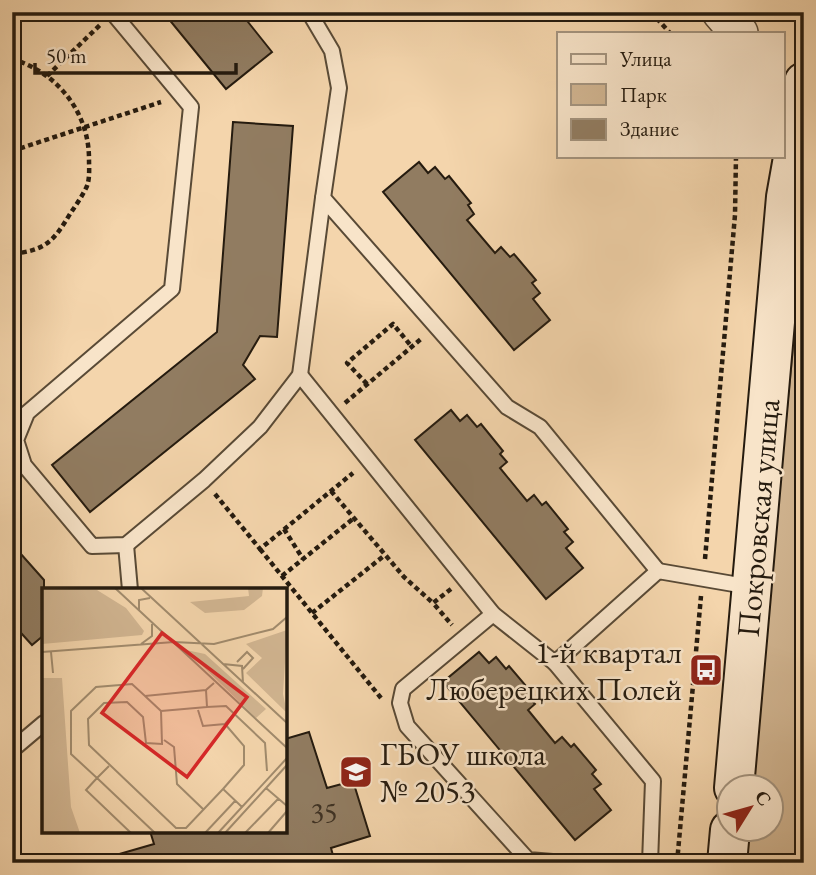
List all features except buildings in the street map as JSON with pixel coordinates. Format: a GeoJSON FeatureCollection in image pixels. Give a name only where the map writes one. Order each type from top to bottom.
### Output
{"type":"FeatureCollection","features":[{"type":"Feature","properties":{"kind":"main road","name":"Покровская улица"},"geometry":{"type":"LineString","coordinates":[[735,774],[785,211],[798,96]]}},
{"type":"Feature","properties":{"kind":"main road"},"geometry":{"type":"LineString","coordinates":[[727,863],[729,844]]}},
{"type":"Feature","properties":{"kind":"street"},"geometry":{"type":"LineString","coordinates":[[721,12],[738,32]]}},
{"type":"Feature","properties":{"kind":"lane"},"geometry":{"type":"LineString","coordinates":[[112,13],[191,107],[173,289],[27,413],[16,440],[24,465],[92,546],[126,545],[204,480],[260,427],[300,375],[339,88],[332,51],[309,12]]}},
{"type":"Feature","properties":{"kind":"lane"},"geometry":{"type":"LineString","coordinates":[[323,198],[507,407],[540,427],[658,571],[752,587]]}},
{"type":"Feature","properties":{"kind":"lane"},"geometry":{"type":"LineString","coordinates":[[300,375],[492,614],[555,663],[653,781],[650,863]]}},
{"type":"Feature","properties":{"kind":"lane"},"geometry":{"type":"LineString","coordinates":[[126,545],[130,588]]}},
{"type":"Feature","properties":{"kind":"lane"},"geometry":{"type":"LineString","coordinates":[[555,663],[658,571]]}},
{"type":"Feature","properties":{"kind":"lane"},"geometry":{"type":"LineString","coordinates":[[492,614],[403,689],[400,703],[407,726],[527,861],[565,863]]}},
{"type":"Feature","properties":{"kind":"lane"},"geometry":{"type":"LineString","coordinates":[[12,750],[42,725]]}},
{"type":"Feature","properties":{"kind":"path"},"geometry":{"type":"LineString","coordinates":[[651,12],[669,32]]}},
{"type":"Feature","properties":{"kind":"path"},"geometry":{"type":"LineString","coordinates":[[47,76],[112,13]]}},
{"type":"Feature","properties":{"kind":"path"},"geometry":{"type":"LineString","coordinates":[[12,60],[47,76],[73,102],[84,127],[89,148],[88,184],[56,237],[34,252],[12,254]]}},
{"type":"Feature","properties":{"kind":"path"},"geometry":{"type":"LineString","coordinates":[[12,151],[180,95]]}},
{"type":"Feature","properties":{"kind":"path"},"geometry":{"type":"LineString","coordinates":[[677,863],[736,215],[736,158]]}},
{"type":"Feature","properties":{"kind":"path"},"geometry":{"type":"LineString","coordinates":[[412,347],[393,324],[346,363],[367,384],[412,347],[436,326]]}},
{"type":"Feature","properties":{"kind":"path"},"geometry":{"type":"LineString","coordinates":[[260,549],[367,461]]}},
{"type":"Feature","properties":{"kind":"path"},"geometry":{"type":"LineString","coordinates":[[204,480],[377,693],[407,726]]}},
{"type":"Feature","properties":{"kind":"path"},"geometry":{"type":"LineString","coordinates":[[331,491],[404,577],[433,603],[464,639]]}},
{"type":"Feature","properties":{"kind":"path"},"geometry":{"type":"LineString","coordinates":[[282,576],[354,518]]}},
{"type":"Feature","properties":{"kind":"path"},"geometry":{"type":"LineString","coordinates":[[284,529],[303,559]]}},
{"type":"Feature","properties":{"kind":"path"},"geometry":{"type":"LineString","coordinates":[[312,613],[385,555]]}},
{"type":"Feature","properties":{"kind":"path"},"geometry":{"type":"LineString","coordinates":[[433,603],[464,580]]}},
{"type":"Feature","properties":{"kind":"green space"},"geometry":{"type":"Polygon","coordinates":[[[804,239],[804,863],[742,863],[744,844],[784,844],[784,774],[750,774],[804,239]]]}},
{"type":"Feature","properties":{"kind":"place","name":"1-й квартал Люберецких Полей"},"geometry":{"type":"Point","coordinates":[706,670]}},
{"type":"Feature","properties":{"kind":"place","name":"ГБОУ школа № 2053"},"geometry":{"type":"Point","coordinates":[356,772]}}]}
